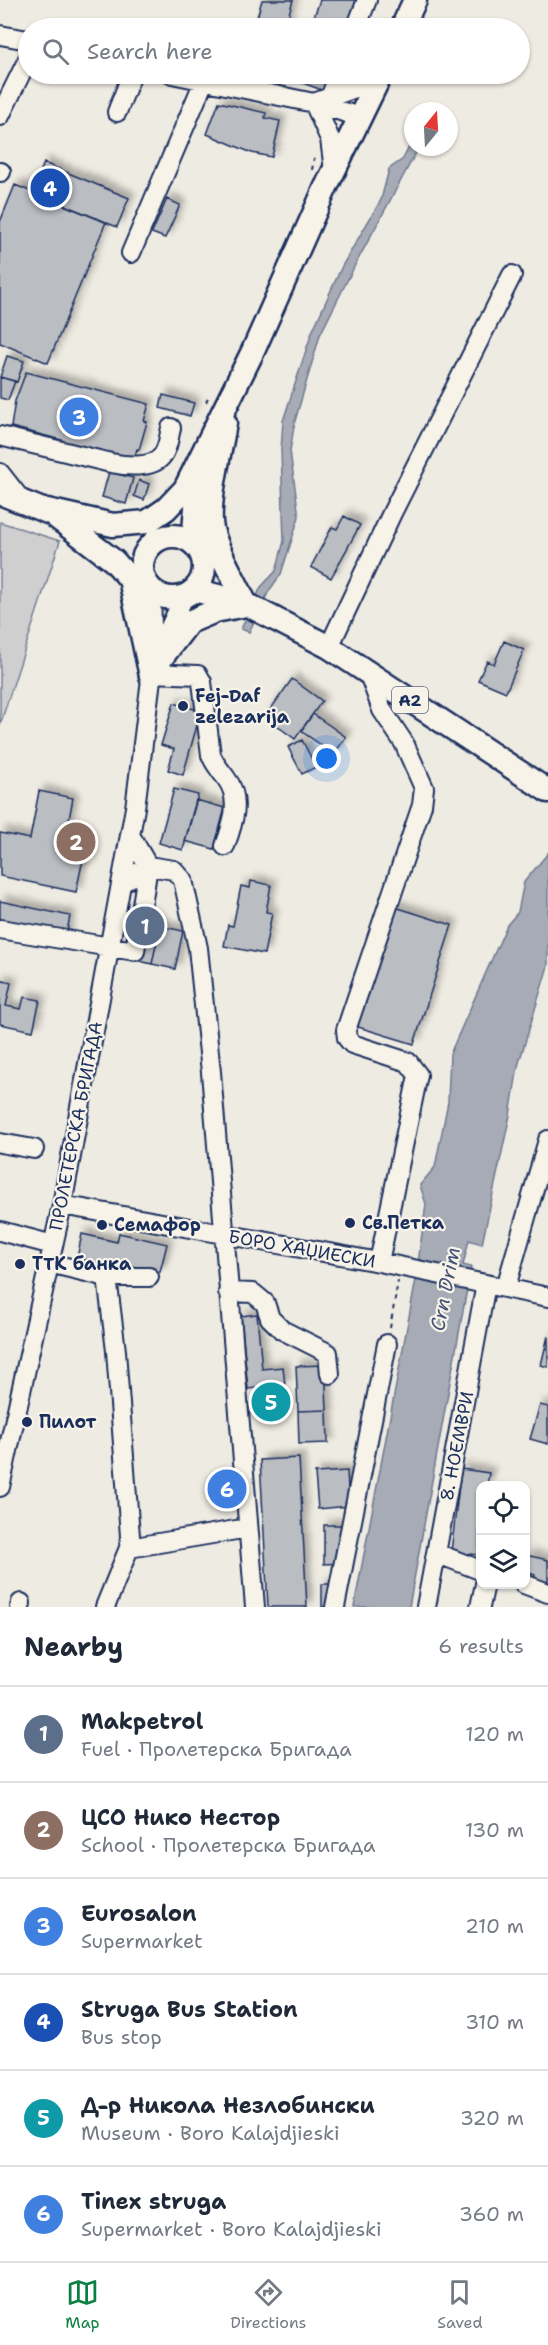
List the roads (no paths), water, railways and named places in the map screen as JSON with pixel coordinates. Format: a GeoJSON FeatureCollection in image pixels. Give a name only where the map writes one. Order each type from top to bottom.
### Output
{"type":"FeatureCollection","features":[{"type":"Feature","properties":{"kind":"main road"},"geometry":{"type":"LineString","coordinates":[[407,18],[415,0]]}},
{"type":"Feature","properties":{"kind":"main road"},"geometry":{"type":"LineString","coordinates":[[47,510],[113,525],[147,522],[166,509],[185,489],[219,398],[323,170],[360,117],[376,84]]}},
{"type":"Feature","properties":{"kind":"main road"},"geometry":{"type":"LineString","coordinates":[[190,593],[201,581],[204,571],[198,552],[198,484],[219,398]]}},
{"type":"Feature","properties":{"kind":"main road"},"geometry":{"type":"LineString","coordinates":[[152,670],[189,622],[215,611],[246,604],[236,580],[221,555],[212,531],[219,398]]}},
{"type":"Feature","properties":{"kind":"main road"},"geometry":{"type":"LineString","coordinates":[[147,579],[144,557],[198,484]]}},
{"type":"Feature","properties":{"kind":"main road","name":"A2"},"geometry":{"type":"LineString","coordinates":[[0,493],[47,510],[75,524],[147,579],[161,596],[173,598],[190,593],[246,604],[329,647],[547,790]]}},
{"type":"Feature","properties":{"kind":"main road"},"geometry":{"type":"LineString","coordinates":[[47,510],[114,561],[130,579],[152,670]]}},
{"type":"Feature","properties":{"kind":"main road","name":"A2"},"geometry":{"type":"LineString","coordinates":[[75,524],[155,543],[172,536],[185,538],[246,604]]}},
{"type":"Feature","properties":{"kind":"street"},"geometry":{"type":"LineString","coordinates":[[360,18],[367,0]]}},
{"type":"Feature","properties":{"kind":"street"},"geometry":{"type":"LineString","coordinates":[[0,34],[18,38]]}},
{"type":"Feature","properties":{"kind":"street"},"geometry":{"type":"LineString","coordinates":[[0,116],[18,79]]}},
{"type":"Feature","properties":{"kind":"street"},"geometry":{"type":"LineString","coordinates":[[117,112],[128,84]]}},
{"type":"Feature","properties":{"kind":"street"},"geometry":{"type":"LineString","coordinates":[[131,253],[203,84]]}},
{"type":"Feature","properties":{"kind":"street"},"geometry":{"type":"LineString","coordinates":[[223,84],[322,100],[360,117]]}},
{"type":"Feature","properties":{"kind":"street"},"geometry":{"type":"LineString","coordinates":[[323,170],[330,139],[322,100],[332,84]]}},
{"type":"Feature","properties":{"kind":"street"},"geometry":{"type":"LineString","coordinates":[[322,100],[363,84]]}},
{"type":"Feature","properties":{"kind":"street"},"geometry":{"type":"LineString","coordinates":[[329,647],[392,513],[512,275]]}},
{"type":"Feature","properties":{"kind":"street"},"geometry":{"type":"LineString","coordinates":[[0,436],[111,464],[130,466],[153,462],[161,457],[171,428]]}},
{"type":"Feature","properties":{"kind":"street"},"geometry":{"type":"LineString","coordinates":[[0,473],[22,501]]}},
{"type":"Feature","properties":{"kind":"street"},"geometry":{"type":"LineString","coordinates":[[147,579],[152,670]]}},
{"type":"Feature","properties":{"kind":"street"},"geometry":{"type":"LineString","coordinates":[[152,670],[190,593]]}},
{"type":"Feature","properties":{"kind":"street"},"geometry":{"type":"LineString","coordinates":[[152,670],[198,675],[202,682],[211,755],[215,766],[233,790],[236,803],[225,846]]}},
{"type":"Feature","properties":{"kind":"street","name":"ПРОЛЕТЕРСКА БРИГАДА"},"geometry":{"type":"LineString","coordinates":[[0,1487],[62,1205],[110,949],[135,808],[152,670]]}},
{"type":"Feature","properties":{"kind":"street"},"geometry":{"type":"LineString","coordinates":[[369,674],[382,710],[404,743],[424,788],[422,805],[346,1030],[347,1038],[352,1044],[408,1062],[418,1075],[379,1262]]}},
{"type":"Feature","properties":{"kind":"street"},"geometry":{"type":"LineString","coordinates":[[0,929],[110,949],[135,951],[148,866],[130,835]]}},
{"type":"Feature","properties":{"kind":"street"},"geometry":{"type":"LineString","coordinates":[[122,883],[148,866],[174,870],[183,879],[198,948],[212,1072],[223,1235],[255,1607]]}},
{"type":"Feature","properties":{"kind":"street"},"geometry":{"type":"LineString","coordinates":[[506,1287],[548,1140]]}},
{"type":"Feature","properties":{"kind":"street"},"geometry":{"type":"LineString","coordinates":[[0,1143],[34,1149]]}},
{"type":"Feature","properties":{"kind":"street","name":"БОРО ХАЏИЕСКИ"},"geometry":{"type":"LineString","coordinates":[[62,1205],[401,1266],[548,1297]]}},
{"type":"Feature","properties":{"kind":"street"},"geometry":{"type":"LineString","coordinates":[[0,1231],[53,1245]]}},
{"type":"Feature","properties":{"kind":"street"},"geometry":{"type":"LineString","coordinates":[[49,1263],[108,1277],[149,1277]]}},
{"type":"Feature","properties":{"kind":"street"},"geometry":{"type":"LineString","coordinates":[[105,1607],[129,1548],[128,1501],[108,1277]]}},
{"type":"Feature","properties":{"kind":"street","name":"8. НОЕМВРИ"},"geometry":{"type":"LineString","coordinates":[[426,1607],[486,1284]]}},
{"type":"Feature","properties":{"kind":"street"},"geometry":{"type":"LineString","coordinates":[[228,1292],[252,1293],[265,1303],[270,1318],[282,1330],[328,1353],[330,1374]]}},
{"type":"Feature","properties":{"kind":"street"},"geometry":{"type":"LineString","coordinates":[[335,1607],[388,1336]]}},
{"type":"Feature","properties":{"kind":"street"},"geometry":{"type":"LineString","coordinates":[[129,1548],[248,1528]]}},
{"type":"Feature","properties":{"kind":"street"},"geometry":{"type":"LineString","coordinates":[[436,1553],[476,1568]]}},
{"type":"Feature","properties":{"kind":"street"},"geometry":{"type":"LineString","coordinates":[[530,1586],[548,1593]]}},
{"type":"Feature","properties":{"kind":"street"},"geometry":{"type":"LineString","coordinates":[[480,1607],[484,1589]]}},
{"type":"Feature","properties":{"kind":"water"},"geometry":{"type":"Polygon","coordinates":[[[404,156],[414,156],[320,335],[295,421],[290,451],[299,517],[281,574],[269,591],[249,632],[241,629],[261,587],[276,571],[284,541],[281,450],[283,421],[312,332],[342,266],[381,200],[389,169],[404,156]]]}},
{"type":"Feature","properties":{"kind":"water","name":"Crn Drim"},"geometry":{"type":"Polygon","coordinates":[[[548,853],[548,966],[518,1066],[510,1115],[482,1244],[469,1240],[463,1265],[471,1267],[409,1607],[354,1607],[415,1285],[426,1204],[420,1185],[435,1167],[448,1102],[450,1054],[507,925],[518,912],[524,882],[548,853]]]}},
{"type":"Feature","properties":{"kind":"place","name":"Struga Bus Station"},"geometry":{"type":"Point","coordinates":[50,188]}},
{"type":"Feature","properties":{"kind":"place","name":"Eurosalon"},"geometry":{"type":"Point","coordinates":[79,417]}},
{"type":"Feature","properties":{"kind":"place","name":"Fej-Daf zelezarija"},"geometry":{"type":"Point","coordinates":[183,706]}},
{"type":"Feature","properties":{"kind":"place","name":"ЦСО Нико Нестор"},"geometry":{"type":"Point","coordinates":[76,842]}},
{"type":"Feature","properties":{"kind":"place","name":"Makpetrol"},"geometry":{"type":"Point","coordinates":[145,926]}},
{"type":"Feature","properties":{"kind":"place","name":"Св.Петка"},"geometry":{"type":"Point","coordinates":[350,1223]}},
{"type":"Feature","properties":{"kind":"place","name":"Семафор"},"geometry":{"type":"Point","coordinates":[102,1225]}},
{"type":"Feature","properties":{"kind":"place","name":"TTK банка"},"geometry":{"type":"Point","coordinates":[20,1264]}},
{"type":"Feature","properties":{"kind":"place","name":"Д-р Никола Незлобински"},"geometry":{"type":"Point","coordinates":[271,1402]}},
{"type":"Feature","properties":{"kind":"place","name":"Пилот"},"geometry":{"type":"Point","coordinates":[27,1422]}},
{"type":"Feature","properties":{"kind":"place","name":"Tinex struga"},"geometry":{"type":"Point","coordinates":[227,1489]}}]}
